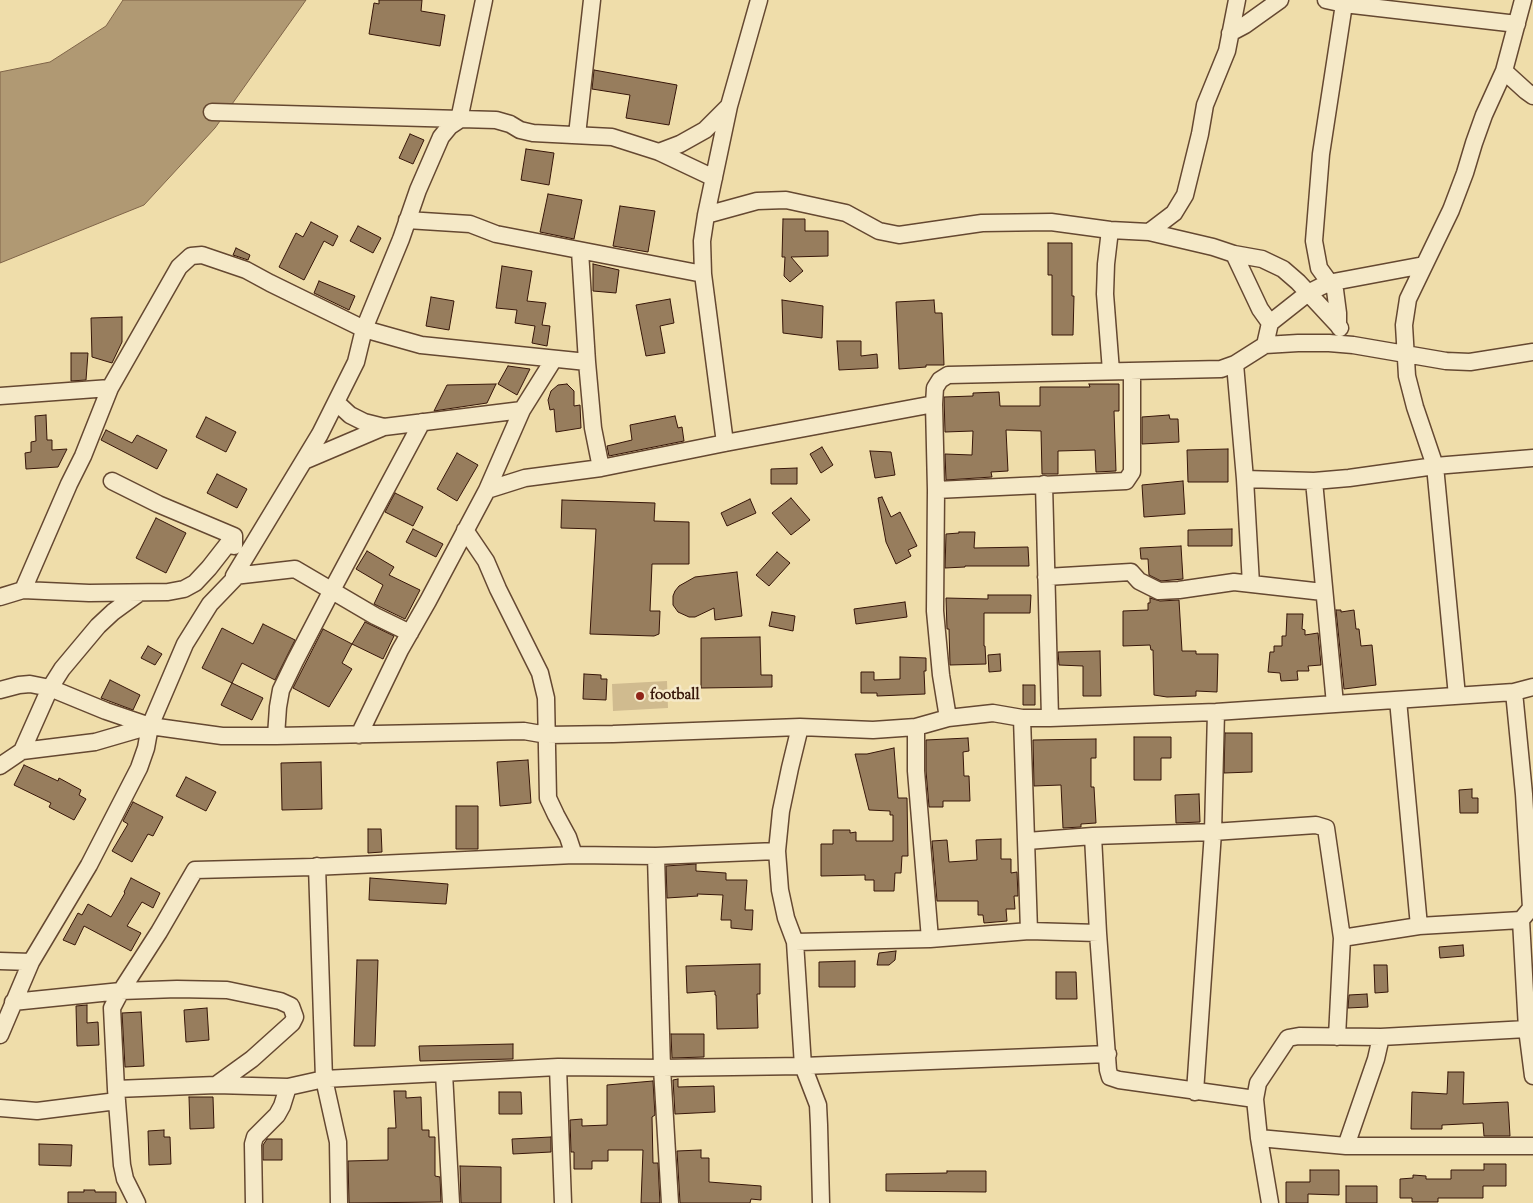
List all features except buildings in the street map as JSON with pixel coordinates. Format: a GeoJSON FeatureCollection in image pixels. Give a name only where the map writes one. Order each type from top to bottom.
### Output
{"type":"FeatureCollection","features":[{"type":"Feature","properties":{"kind":"street"},"geometry":{"type":"LineString","coordinates":[[0,1035],[31,962],[89,865],[140,768],[150,726],[185,644],[210,604],[235,578],[234,576],[304,461],[356,362],[364,329],[441,137],[450,126],[459,120],[484,0]]}},
{"type":"Feature","properties":{"kind":"street"},"geometry":{"type":"LineString","coordinates":[[577,135],[592,0]]}},
{"type":"Feature","properties":{"kind":"street"},"geometry":{"type":"LineString","coordinates":[[725,443],[703,274],[702,241],[729,106],[758,0]]}},
{"type":"Feature","properties":{"kind":"street"},"geometry":{"type":"LineString","coordinates":[[1149,232],[1174,213],[1185,195],[1205,105],[1228,51],[1237,0]]}},
{"type":"Feature","properties":{"kind":"street"},"geometry":{"type":"LineString","coordinates":[[1230,33],[1246,25],[1280,0]]}},
{"type":"Feature","properties":{"kind":"street"},"geometry":{"type":"LineString","coordinates":[[1326,0],[1344,4],[1517,24]]}},
{"type":"Feature","properties":{"kind":"street"},"geometry":{"type":"LineString","coordinates":[[1457,696],[1435,466],[1414,407],[1407,376],[1404,325],[1408,299],[1451,210],[1484,115],[1504,71],[1523,0]]}},
{"type":"Feature","properties":{"kind":"street"},"geometry":{"type":"LineString","coordinates":[[1338,325],[1337,300],[1334,290],[1319,268],[1314,241],[1321,154],[1344,4]]}},
{"type":"Feature","properties":{"kind":"street"},"geometry":{"type":"LineString","coordinates":[[1504,71],[1533,96]]}},
{"type":"Feature","properties":{"kind":"street"},"geometry":{"type":"LineString","coordinates":[[658,152],[680,144],[705,130],[729,106]]}},
{"type":"Feature","properties":{"kind":"street"},"geometry":{"type":"LineString","coordinates":[[212,112],[496,120],[533,133],[612,137],[658,152],[714,178]]}},
{"type":"Feature","properties":{"kind":"street"},"geometry":{"type":"LineString","coordinates":[[706,215],[757,201],[786,200],[846,213],[879,231],[899,235],[992,223],[1051,222],[1110,230],[1149,232],[1213,247],[1234,254],[1262,259],[1282,269],[1298,282],[1354,345]]}},
{"type":"Feature","properties":{"kind":"street"},"geometry":{"type":"LineString","coordinates":[[407,220],[470,224],[496,234],[703,274]]}},
{"type":"Feature","properties":{"kind":"street"},"geometry":{"type":"LineString","coordinates":[[1110,230],[1105,294],[1111,371]]}},
{"type":"Feature","properties":{"kind":"street"},"geometry":{"type":"LineString","coordinates":[[580,251],[586,362],[593,428],[601,468]]}},
{"type":"Feature","properties":{"kind":"street"},"geometry":{"type":"LineString","coordinates":[[1234,254],[1260,309],[1270,324]]}},
{"type":"Feature","properties":{"kind":"street"},"geometry":{"type":"LineString","coordinates":[[23,590],[83,456],[110,388],[179,267],[191,256],[202,255],[246,270],[270,284],[364,329],[421,346],[586,362]]}},
{"type":"Feature","properties":{"kind":"street"},"geometry":{"type":"LineString","coordinates":[[1266,345],[1270,324],[1308,293],[1328,282],[1424,265]]}},
{"type":"Feature","properties":{"kind":"street"},"geometry":{"type":"LineString","coordinates":[[948,718],[941,675],[935,611],[936,490],[934,404],[935,388],[940,380],[948,376],[1221,369],[1235,364],[1266,345],[1329,343],[1354,345],[1446,361],[1470,362],[1533,352]]}},
{"type":"Feature","properties":{"kind":"street"},"geometry":{"type":"LineString","coordinates":[[359,735],[400,650],[488,490],[522,410],[554,359]]}},
{"type":"Feature","properties":{"kind":"street"},"geometry":{"type":"LineString","coordinates":[[1235,364],[1245,479],[1251,584]]}},
{"type":"Feature","properties":{"kind":"street"},"geometry":{"type":"LineString","coordinates":[[936,490],[1126,481],[1132,472],[1132,372]]}},
{"type":"Feature","properties":{"kind":"street"},"geometry":{"type":"LineString","coordinates":[[0,396],[110,388]]}},
{"type":"Feature","properties":{"kind":"street"},"geometry":{"type":"LineString","coordinates":[[336,402],[350,415],[364,422],[384,427]]}},
{"type":"Feature","properties":{"kind":"street"},"geometry":{"type":"LineString","coordinates":[[488,490],[525,478],[601,468],[934,404]]}},
{"type":"Feature","properties":{"kind":"street"},"geometry":{"type":"LineString","coordinates":[[304,461],[384,427],[522,410]]}},
{"type":"Feature","properties":{"kind":"street"},"geometry":{"type":"LineString","coordinates":[[276,736],[281,690],[422,422]]}},
{"type":"Feature","properties":{"kind":"street"},"geometry":{"type":"LineString","coordinates":[[1245,479],[1314,481],[1435,466],[1533,458]]}},
{"type":"Feature","properties":{"kind":"street"},"geometry":{"type":"LineString","coordinates":[[112,481],[158,504],[234,536]]}},
{"type":"Feature","properties":{"kind":"street"},"geometry":{"type":"LineString","coordinates":[[1314,481],[1334,704]]}},
{"type":"Feature","properties":{"kind":"street"},"geometry":{"type":"LineString","coordinates":[[1044,484],[1050,718]]}},
{"type":"Feature","properties":{"kind":"street"},"geometry":{"type":"LineString","coordinates":[[466,530],[486,561],[540,673],[546,698],[548,798],[568,837],[574,855]]}},
{"type":"Feature","properties":{"kind":"street"},"geometry":{"type":"LineString","coordinates":[[0,596],[23,590],[139,593],[168,592],[184,589],[195,583],[234,536]]}},
{"type":"Feature","properties":{"kind":"street"},"geometry":{"type":"LineString","coordinates":[[234,536],[234,576]]}},
{"type":"Feature","properties":{"kind":"street"},"geometry":{"type":"LineString","coordinates":[[234,576],[294,569],[375,616],[410,633]]}},
{"type":"Feature","properties":{"kind":"street"},"geometry":{"type":"LineString","coordinates":[[1046,577],[1131,572],[1139,581],[1159,591],[1234,582],[1323,592]]}},
{"type":"Feature","properties":{"kind":"street"},"geometry":{"type":"LineString","coordinates":[[22,751],[50,688],[62,668],[98,626],[113,612],[139,593]]}},
{"type":"Feature","properties":{"kind":"street"},"geometry":{"type":"LineString","coordinates":[[0,690],[30,684],[50,688],[106,711],[150,726],[222,736],[276,736],[524,730],[547,735],[613,734],[800,727],[873,730],[916,727],[948,718],[993,713],[1022,718],[1050,718],[1216,712],[1514,692],[1533,687]]}},
{"type":"Feature","properties":{"kind":"street"},"geometry":{"type":"LineString","coordinates":[[1514,692],[1528,794],[1527,1030],[1533,1076]]}},
{"type":"Feature","properties":{"kind":"street"},"geometry":{"type":"LineString","coordinates":[[1398,700],[1419,926]]}},
{"type":"Feature","properties":{"kind":"street"},"geometry":{"type":"LineString","coordinates":[[1194,1092],[1213,832],[1216,712]]}},
{"type":"Feature","properties":{"kind":"street"},"geometry":{"type":"LineString","coordinates":[[1022,718],[1029,931]]}},
{"type":"Feature","properties":{"kind":"street"},"geometry":{"type":"LineString","coordinates":[[0,766],[22,751],[95,742],[150,726]]}},
{"type":"Feature","properties":{"kind":"street"},"geometry":{"type":"LineString","coordinates":[[800,727],[781,811],[777,851],[780,890],[786,918],[795,942],[803,1066],[818,1105],[821,1203]]}},
{"type":"Feature","properties":{"kind":"street"},"geometry":{"type":"LineString","coordinates":[[916,727],[916,771],[930,939]]}},
{"type":"Feature","properties":{"kind":"street"},"geometry":{"type":"LineString","coordinates":[[1027,841],[1316,825],[1326,828],[1342,938],[1337,1036]]}},
{"type":"Feature","properties":{"kind":"street"},"geometry":{"type":"LineString","coordinates":[[1093,836],[1098,933],[1110,1077],[1194,1092],[1254,1099]]}},
{"type":"Feature","properties":{"kind":"street"},"geometry":{"type":"LineString","coordinates":[[137,1203],[125,1179],[122,1165],[112,1008],[195,870],[574,855],[656,856],[777,851]]}},
{"type":"Feature","properties":{"kind":"street"},"geometry":{"type":"LineString","coordinates":[[656,856],[662,1068],[670,1203]]}},
{"type":"Feature","properties":{"kind":"street"},"geometry":{"type":"LineString","coordinates":[[317,866],[324,1079],[338,1142],[339,1203]]}},
{"type":"Feature","properties":{"kind":"street"},"geometry":{"type":"LineString","coordinates":[[1342,938],[1528,912]]}},
{"type":"Feature","properties":{"kind":"street"},"geometry":{"type":"LineString","coordinates":[[795,942],[930,939],[1029,931],[1098,933]]}},
{"type":"Feature","properties":{"kind":"street"},"geometry":{"type":"LineString","coordinates":[[0,961],[31,962]]}},
{"type":"Feature","properties":{"kind":"street"},"geometry":{"type":"LineString","coordinates":[[13,1002],[177,989],[227,990],[280,1001],[292,1006],[295,1017],[292,1023],[252,1059],[216,1085]]}},
{"type":"Feature","properties":{"kind":"street"},"geometry":{"type":"LineString","coordinates":[[1270,1203],[1254,1099],[1258,1083],[1288,1038],[1298,1036],[1381,1037],[1527,1030]]}},
{"type":"Feature","properties":{"kind":"street"},"geometry":{"type":"LineString","coordinates":[[1346,1146],[1376,1059],[1381,1037]]}},
{"type":"Feature","properties":{"kind":"street"},"geometry":{"type":"LineString","coordinates":[[0,1108],[37,1111],[117,1095],[216,1085],[288,1087],[324,1079],[558,1067],[803,1066],[1108,1054]]}},
{"type":"Feature","properties":{"kind":"street"},"geometry":{"type":"LineString","coordinates":[[558,1067],[563,1203]]}},
{"type":"Feature","properties":{"kind":"street"},"geometry":{"type":"LineString","coordinates":[[444,1073],[451,1203]]}},
{"type":"Feature","properties":{"kind":"street"},"geometry":{"type":"LineString","coordinates":[[254,1203],[253,1144],[255,1137],[277,1116],[288,1087]]}},
{"type":"Feature","properties":{"kind":"street"},"geometry":{"type":"LineString","coordinates":[[1259,1138],[1346,1146],[1533,1146]]}},
{"type":"Feature","properties":{"kind":"shaded area"},"geometry":{"type":"Polygon","coordinates":[[[123,0],[306,0],[215,128],[144,205],[0,263],[0,72],[50,62],[106,26],[123,0]]]}},
{"type":"Feature","properties":{"kind":"shaded area","name":"football"},"geometry":{"type":"Polygon","coordinates":[[[667,681],[668,708],[613,711],[612,684],[667,681]]]}},
{"type":"Feature","properties":{"kind":"place","name":"football"},"geometry":{"type":"Point","coordinates":[640,696]}}]}
